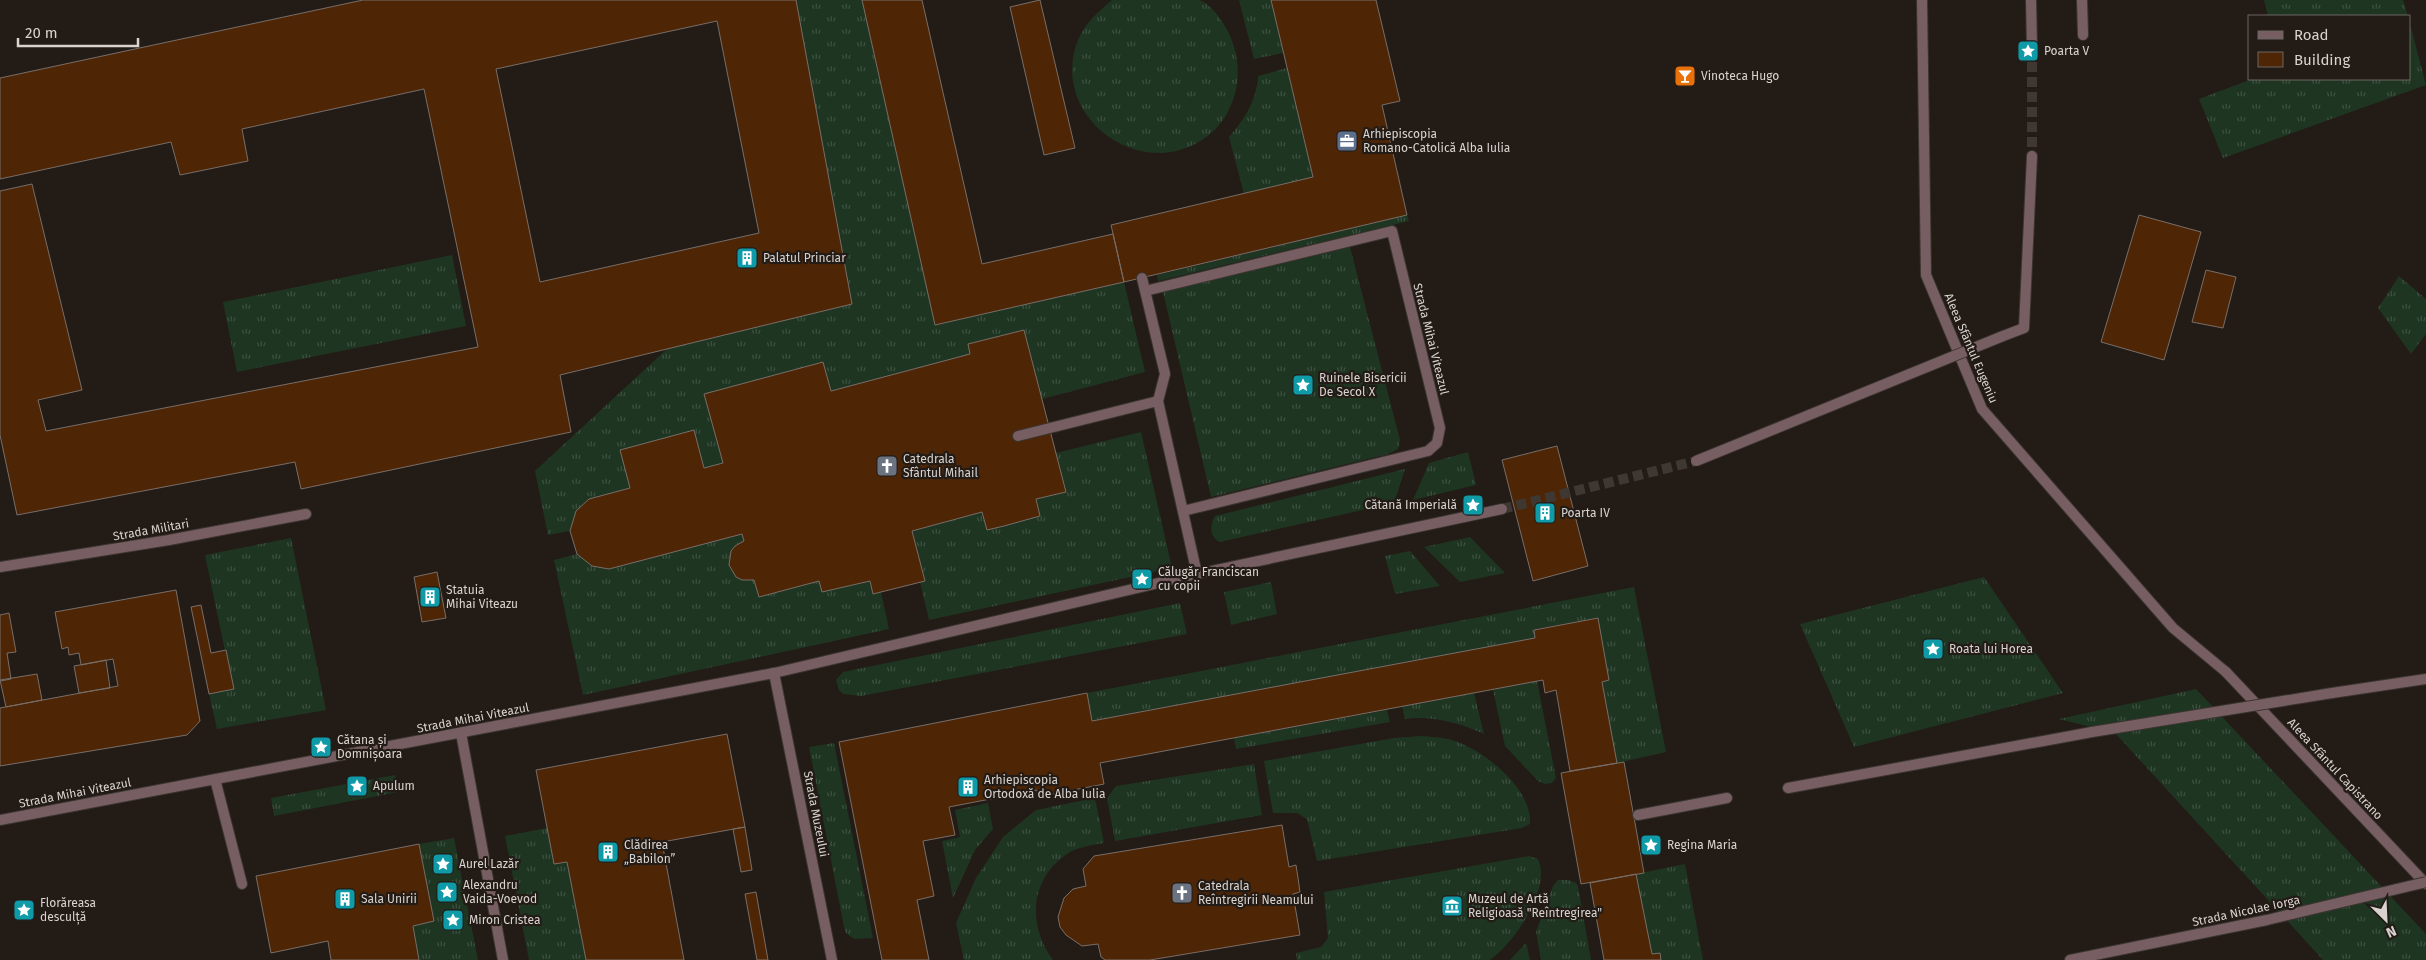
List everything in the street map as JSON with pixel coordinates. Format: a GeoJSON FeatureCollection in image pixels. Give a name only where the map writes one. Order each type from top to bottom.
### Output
{"type":"FeatureCollection","features":[{"type":"Feature","properties":{"kind":"street","name":"Aleea Sfântul Eugeniu"},"geometry":{"type":"LineString","coordinates":[[1922,0],[1926,275],[1982,409],[2173,628],[2226,672]]}},
{"type":"Feature","properties":{"kind":"street"},"geometry":{"type":"LineString","coordinates":[[2031,0],[2032,47]]}},
{"type":"Feature","properties":{"kind":"street"},"geometry":{"type":"LineString","coordinates":[[2082,0],[2083,35]]}},
{"type":"Feature","properties":{"kind":"street"},"geometry":{"type":"LineString","coordinates":[[1696,461],[2024,328],[2032,156]]}},
{"type":"Feature","properties":{"kind":"street","name":"Strada Mihai Viteazul"},"geometry":{"type":"LineString","coordinates":[[1145,291],[1392,232],[1440,428],[1437,443],[1428,451],[1183,511]]}},
{"type":"Feature","properties":{"kind":"street"},"geometry":{"type":"LineString","coordinates":[[1142,278],[1165,374],[1158,401],[1197,574]]}},
{"type":"Feature","properties":{"kind":"street"},"geometry":{"type":"LineString","coordinates":[[1018,436],[1158,401]]}},
{"type":"Feature","properties":{"kind":"street","name":"Strada Mihai Viteazul"},"geometry":{"type":"LineString","coordinates":[[0,820],[774,673],[1197,574],[1502,509]]}},
{"type":"Feature","properties":{"kind":"street","name":"Strada Militari"},"geometry":{"type":"LineString","coordinates":[[0,567],[170,540],[306,514]]}},
{"type":"Feature","properties":{"kind":"street","name":"Aleea Sfântul Capistrano"},"geometry":{"type":"LineString","coordinates":[[2226,672],[2426,883]]}},
{"type":"Feature","properties":{"kind":"street","name":"Strada Muzeului"},"geometry":{"type":"LineString","coordinates":[[774,673],[832,960]]}},
{"type":"Feature","properties":{"kind":"street"},"geometry":{"type":"LineString","coordinates":[[1788,788],[2092,732],[2426,678]]}},
{"type":"Feature","properties":{"kind":"street"},"geometry":{"type":"LineString","coordinates":[[461,733],[503,960]]}},
{"type":"Feature","properties":{"kind":"street"},"geometry":{"type":"LineString","coordinates":[[215,779],[242,884]]}},
{"type":"Feature","properties":{"kind":"street"},"geometry":{"type":"LineString","coordinates":[[1638,815],[1727,798]]}},
{"type":"Feature","properties":{"kind":"street","name":"Strada Nicolae Iorga"},"geometry":{"type":"LineString","coordinates":[[2070,960],[2267,920],[2426,883]]}},
{"type":"Feature","properties":{"kind":"green space"},"geometry":{"type":"Polygon","coordinates":[[[796,0],[862,0],[935,325],[1124,282],[1145,372],[1042,399],[1024,330],[968,344],[970,354],[831,391],[704,394],[723,463],[704,468],[620,450],[630,488],[589,499],[576,511],[570,531],[548,535],[535,471],[668,348],[852,304],[796,0]]]}},
{"type":"Feature","properties":{"kind":"green space"},"geometry":{"type":"Polygon","coordinates":[[[1112,0],[1199,0],[1210,6],[1221,20],[1231,37],[1236,52],[1237,84],[1227,114],[1205,138],[1180,150],[1154,153],[1128,147],[1106,135],[1088,117],[1076,94],[1072,68],[1078,40],[1084,28],[1112,0]]]}},
{"type":"Feature","properties":{"kind":"green space"},"geometry":{"type":"Polygon","coordinates":[[[1239,0],[1271,0],[1283,53],[1254,59],[1239,0]]]}},
{"type":"Feature","properties":{"kind":"green space"},"geometry":{"type":"Polygon","coordinates":[[[2264,0],[2403,0],[2408,15],[2268,15],[2264,0]]]}},
{"type":"Feature","properties":{"kind":"green space"},"geometry":{"type":"Polygon","coordinates":[[[2411,28],[2426,85],[2223,158],[2199,99],[2249,80],[2411,80],[2411,28]]]}},
{"type":"Feature","properties":{"kind":"green space"},"geometry":{"type":"Polygon","coordinates":[[[1287,68],[1313,177],[1244,194],[1229,137],[1249,109],[1255,93],[1258,76],[1287,68]]]}},
{"type":"Feature","properties":{"kind":"green space"},"geometry":{"type":"Polygon","coordinates":[[[1407,215],[1409,221],[1158,281],[1157,275],[1407,215]]]}},
{"type":"Feature","properties":{"kind":"green space"},"geometry":{"type":"Polygon","coordinates":[[[1350,247],[1400,440],[1398,449],[1388,454],[1211,497],[1163,292],[1350,247]]]}},
{"type":"Feature","properties":{"kind":"green space"},"geometry":{"type":"Polygon","coordinates":[[[452,255],[466,326],[237,372],[223,302],[452,255]]]}},
{"type":"Feature","properties":{"kind":"green space"},"geometry":{"type":"Polygon","coordinates":[[[2399,276],[2426,299],[2426,334],[2411,354],[2378,308],[2399,276]]]}},
{"type":"Feature","properties":{"kind":"green space"},"geometry":{"type":"Polygon","coordinates":[[[1141,432],[1172,568],[929,620],[920,582],[925,580],[912,531],[982,512],[987,530],[1040,516],[1036,499],[1066,491],[1056,453],[1141,432]]]}},
{"type":"Feature","properties":{"kind":"green space"},"geometry":{"type":"Polygon","coordinates":[[[1468,452],[1476,485],[1413,500],[1429,463],[1468,452]]]}},
{"type":"Feature","properties":{"kind":"green space"},"geometry":{"type":"Polygon","coordinates":[[[1405,469],[1394,503],[1220,542],[1212,534],[1211,527],[1215,516],[1405,469]]]}},
{"type":"Feature","properties":{"kind":"green space"},"geometry":{"type":"Polygon","coordinates":[[[742,534],[744,541],[736,545],[732,551],[730,565],[738,577],[745,580],[754,580],[759,597],[819,581],[822,592],[870,581],[873,594],[881,592],[889,629],[583,695],[554,560],[577,554],[592,566],[609,569],[742,534]]]}},
{"type":"Feature","properties":{"kind":"green space"},"geometry":{"type":"Polygon","coordinates":[[[1470,537],[1505,573],[1460,582],[1424,547],[1470,537]]]}},
{"type":"Feature","properties":{"kind":"green space"},"geometry":{"type":"Polygon","coordinates":[[[291,538],[326,710],[217,729],[209,694],[233,689],[205,555],[291,538]]]}},
{"type":"Feature","properties":{"kind":"green space"},"geometry":{"type":"Polygon","coordinates":[[[1410,551],[1440,586],[1395,594],[1385,556],[1410,551]]]}},
{"type":"Feature","properties":{"kind":"green space"},"geometry":{"type":"Polygon","coordinates":[[[1984,577],[2063,693],[1854,747],[1800,624],[1984,577]]]}},
{"type":"Feature","properties":{"kind":"green space"},"geometry":{"type":"Polygon","coordinates":[[[1271,582],[1277,614],[1231,625],[1224,592],[1271,582]]]}},
{"type":"Feature","properties":{"kind":"green space"},"geometry":{"type":"Polygon","coordinates":[[[1634,587],[1666,752],[1617,763],[1602,682],[1609,680],[1598,618],[1534,629],[1535,638],[1092,721],[1087,693],[1634,587]]]}},
{"type":"Feature","properties":{"kind":"green space"},"geometry":{"type":"Polygon","coordinates":[[[1180,603],[1187,634],[861,696],[843,694],[839,690],[836,680],[843,672],[1180,603]]]}},
{"type":"Feature","properties":{"kind":"green space"},"geometry":{"type":"Polygon","coordinates":[[[1537,681],[1556,778],[1552,783],[1545,784],[1538,781],[1505,746],[1493,690],[1537,681]]]}},
{"type":"Feature","properties":{"kind":"green space"},"geometry":{"type":"Polygon","coordinates":[[[2196,689],[2426,934],[2426,960],[2323,960],[2115,733],[2059,719],[2196,689]]]}},
{"type":"Feature","properties":{"kind":"green space"},"geometry":{"type":"Polygon","coordinates":[[[1474,693],[1484,734],[1466,726],[1446,721],[1425,718],[1405,719],[1402,706],[1474,693]]]}},
{"type":"Feature","properties":{"kind":"green space"},"geometry":{"type":"Polygon","coordinates":[[[1387,710],[1390,722],[1236,749],[1234,738],[1387,710]]]}},
{"type":"Feature","properties":{"kind":"green space"},"geometry":{"type":"Polygon","coordinates":[[[1421,736],[1445,738],[1461,743],[1489,759],[1514,783],[1523,797],[1529,810],[1530,824],[1522,828],[1317,861],[1307,819],[1297,813],[1273,813],[1264,761],[1394,738],[1421,736]]]}},
{"type":"Feature","properties":{"kind":"green space"},"geometry":{"type":"Polygon","coordinates":[[[834,743],[873,938],[854,939],[846,933],[844,927],[809,747],[834,743]]]}},
{"type":"Feature","properties":{"kind":"green space"},"geometry":{"type":"Polygon","coordinates":[[[1254,764],[1262,815],[1115,841],[1107,798],[1116,786],[1254,764]]]}},
{"type":"Feature","properties":{"kind":"green space"},"geometry":{"type":"Polygon","coordinates":[[[395,775],[398,792],[274,816],[271,798],[395,775]]]}},
{"type":"Feature","properties":{"kind":"green space"},"geometry":{"type":"Polygon","coordinates":[[[1095,798],[1104,843],[1080,848],[1067,854],[1055,864],[1039,889],[1036,903],[1036,918],[1039,932],[1053,960],[964,960],[956,923],[976,878],[1003,837],[1036,810],[1095,798]]]}},
{"type":"Feature","properties":{"kind":"green space"},"geometry":{"type":"Polygon","coordinates":[[[988,803],[993,829],[975,850],[953,898],[942,841],[960,837],[955,810],[988,803]]]}},
{"type":"Feature","properties":{"kind":"green space"},"geometry":{"type":"Polygon","coordinates":[[[547,828],[554,864],[567,862],[586,960],[529,960],[505,836],[547,828]]]}},
{"type":"Feature","properties":{"kind":"green space"},"geometry":{"type":"Polygon","coordinates":[[[454,838],[478,960],[419,960],[413,926],[434,921],[419,844],[454,838]]]}},
{"type":"Feature","properties":{"kind":"green space"},"geometry":{"type":"Polygon","coordinates":[[[1529,856],[1538,859],[1541,871],[1540,885],[1535,900],[1510,941],[1490,960],[1297,960],[1296,953],[1321,947],[1328,938],[1324,892],[1529,856]]]}},
{"type":"Feature","properties":{"kind":"green space"},"geometry":{"type":"Polygon","coordinates":[[[1685,864],[1703,960],[1661,960],[1652,954],[1636,874],[1685,864]]]}},
{"type":"Feature","properties":{"kind":"green space"},"geometry":{"type":"Polygon","coordinates":[[[1558,880],[1568,880],[1576,883],[1578,886],[1591,960],[1541,960],[1536,932],[1553,886],[1558,880]]]}},
{"type":"Feature","properties":{"kind":"green space"},"geometry":{"type":"Polygon","coordinates":[[[1526,943],[1530,960],[1510,960],[1526,943]]]}},
{"type":"Feature","properties":{"kind":"building","name":"Palatul Princiar"},"geometry":{"type":"Polygon","coordinates":[[[363,0],[796,0],[852,304],[560,375],[571,432],[301,489],[295,462],[17,515],[0,435],[0,191],[32,184],[82,390],[38,400],[46,431],[478,347],[424,89],[242,129],[248,161],[180,175],[171,142],[0,179],[0,78],[363,0]],[[717,21],[496,69],[540,282],[759,233],[717,21]]]}},
{"type":"Feature","properties":{"kind":"building"},"geometry":{"type":"Polygon","coordinates":[[[862,0],[922,0],[982,264],[1113,234],[1124,282],[935,325],[862,0]]]}},
{"type":"Feature","properties":{"kind":"building"},"geometry":{"type":"Polygon","coordinates":[[[1040,0],[1075,148],[1044,155],[1010,7],[1040,0]]]}},
{"type":"Feature","properties":{"kind":"building","name":"Arhiepiscopia Romano-Catolică Alba Iulia"},"geometry":{"type":"Polygon","coordinates":[[[1271,0],[1376,0],[1400,101],[1382,105],[1407,215],[1124,282],[1111,225],[1313,177],[1271,0]]]}},
{"type":"Feature","properties":{"kind":"building"},"geometry":{"type":"Polygon","coordinates":[[[2139,215],[2201,232],[2164,360],[2101,342],[2139,215]]]}},
{"type":"Feature","properties":{"kind":"building"},"geometry":{"type":"Polygon","coordinates":[[[2206,270],[2236,277],[2223,328],[2192,322],[2206,270]]]}},
{"type":"Feature","properties":{"kind":"building","name":"Catedrala Sfântul Mihail"},"geometry":{"type":"Polygon","coordinates":[[[1024,330],[1066,492],[1036,499],[1040,516],[1004,526],[987,530],[982,512],[912,531],[925,581],[873,594],[870,581],[822,592],[819,581],[759,597],[754,580],[742,580],[736,577],[729,565],[731,551],[735,546],[744,541],[742,534],[609,569],[592,566],[577,554],[570,531],[576,511],[589,499],[630,488],[620,450],[694,430],[704,468],[723,463],[704,394],[823,362],[831,391],[970,354],[968,344],[1024,330]]]}},
{"type":"Feature","properties":{"kind":"building","name":"Poarta IV"},"geometry":{"type":"Polygon","coordinates":[[[1557,446],[1588,566],[1533,581],[1502,460],[1557,446]]]}},
{"type":"Feature","properties":{"kind":"building","name":"Statuia Mihai Viteazu"},"geometry":{"type":"Polygon","coordinates":[[[437,572],[446,618],[422,622],[414,577],[437,572]]]}},
{"type":"Feature","properties":{"kind":"building"},"geometry":{"type":"Polygon","coordinates":[[[176,590],[200,721],[187,735],[0,766],[0,708],[118,686],[113,659],[81,665],[79,653],[69,655],[68,647],[62,649],[55,612],[176,590]]]}},
{"type":"Feature","properties":{"kind":"building"},"geometry":{"type":"Polygon","coordinates":[[[201,605],[211,653],[226,650],[234,689],[209,694],[191,607],[201,605]]]}},
{"type":"Feature","properties":{"kind":"building"},"geometry":{"type":"Polygon","coordinates":[[[9,613],[16,652],[7,653],[11,679],[0,681],[0,615],[9,613]]]}},
{"type":"Feature","properties":{"kind":"building","name":"Arhiepiscopia Ortodoxă de Alba Iulia"},"geometry":{"type":"Polygon","coordinates":[[[1598,618],[1609,680],[1602,682],[1617,763],[1570,771],[1556,690],[1545,693],[1543,680],[1100,763],[1104,784],[1038,797],[1037,790],[949,807],[955,835],[923,841],[934,896],[917,900],[929,960],[882,960],[839,742],[1087,693],[1092,721],[1535,638],[1534,630],[1598,618]]]}},
{"type":"Feature","properties":{"kind":"building"},"geometry":{"type":"Polygon","coordinates":[[[106,660],[110,688],[79,693],[74,666],[106,660]]]}},
{"type":"Feature","properties":{"kind":"building"},"geometry":{"type":"Polygon","coordinates":[[[37,674],[42,700],[6,707],[0,680],[37,674]]]}},
{"type":"Feature","properties":{"kind":"building","name":"Clădirea „Babilon”"},"geometry":{"type":"Polygon","coordinates":[[[727,734],[745,827],[662,842],[684,960],[586,960],[567,862],[554,864],[536,770],[727,734]]]}},
{"type":"Feature","properties":{"kind":"building"},"geometry":{"type":"Polygon","coordinates":[[[1624,762],[1644,873],[1581,884],[1561,773],[1624,762]]]}},
{"type":"Feature","properties":{"kind":"building","name":"Catedrala Reîntregirii Neamului"},"geometry":{"type":"Polygon","coordinates":[[[1282,825],[1289,867],[1296,865],[1300,892],[1293,894],[1300,935],[1150,960],[1105,960],[1101,957],[1098,944],[1082,946],[1066,935],[1060,927],[1058,917],[1064,898],[1073,889],[1086,886],[1083,869],[1094,856],[1282,825]]]}},
{"type":"Feature","properties":{"kind":"building"},"geometry":{"type":"Polygon","coordinates":[[[745,827],[752,870],[741,872],[733,829],[745,827]]]}},
{"type":"Feature","properties":{"kind":"building","name":"Sala Unirii"},"geometry":{"type":"Polygon","coordinates":[[[419,844],[434,921],[413,926],[419,960],[331,960],[328,941],[271,953],[256,876],[419,844]]]}},
{"type":"Feature","properties":{"kind":"building"},"geometry":{"type":"Polygon","coordinates":[[[1636,874],[1652,954],[1660,953],[1661,960],[1604,960],[1590,883],[1636,874]]]}},
{"type":"Feature","properties":{"kind":"building"},"geometry":{"type":"Polygon","coordinates":[[[756,892],[768,960],[757,960],[745,894],[756,892]]]}},
{"type":"Feature","properties":{"kind":"tunnel"},"geometry":{"type":"LineString","coordinates":[[2032,47],[2032,156]]}},
{"type":"Feature","properties":{"kind":"tunnel"},"geometry":{"type":"LineString","coordinates":[[1502,509],[1696,461]]}},
{"type":"Feature","properties":{"kind":"place","name":"Poarta V"},"geometry":{"type":"Point","coordinates":[2028,51]}},
{"type":"Feature","properties":{"kind":"place","name":"Vinoteca Hugo"},"geometry":{"type":"Point","coordinates":[1685,76]}},
{"type":"Feature","properties":{"kind":"place","name":"Arhiepiscopia Romano-Catolică Alba Iulia"},"geometry":{"type":"Point","coordinates":[1347,141]}},
{"type":"Feature","properties":{"kind":"place","name":"Palatul Princiar"},"geometry":{"type":"Point","coordinates":[747,258]}},
{"type":"Feature","properties":{"kind":"place","name":"Ruinele Bisericii De Secol X"},"geometry":{"type":"Point","coordinates":[1303,385]}},
{"type":"Feature","properties":{"kind":"place","name":"Catedrala Sfântul Mihail"},"geometry":{"type":"Point","coordinates":[887,466]}},
{"type":"Feature","properties":{"kind":"place","name":"Cătană Imperială"},"geometry":{"type":"Point","coordinates":[1473,505]}},
{"type":"Feature","properties":{"kind":"place","name":"Poarta IV"},"geometry":{"type":"Point","coordinates":[1545,513]}},
{"type":"Feature","properties":{"kind":"place","name":"Călugăr Franciscan cu copii"},"geometry":{"type":"Point","coordinates":[1142,579]}},
{"type":"Feature","properties":{"kind":"place","name":"Statuia Mihai Viteazu"},"geometry":{"type":"Point","coordinates":[430,597]}},
{"type":"Feature","properties":{"kind":"place","name":"Roata lui Horea"},"geometry":{"type":"Point","coordinates":[1933,649]}},
{"type":"Feature","properties":{"kind":"place","name":"Cătana și Domnișoara"},"geometry":{"type":"Point","coordinates":[321,747]}},
{"type":"Feature","properties":{"kind":"place","name":"Apulum"},"geometry":{"type":"Point","coordinates":[357,786]}},
{"type":"Feature","properties":{"kind":"place","name":"Arhiepiscopia Ortodoxă de Alba Iulia"},"geometry":{"type":"Point","coordinates":[968,787]}},
{"type":"Feature","properties":{"kind":"place","name":"Regina Maria"},"geometry":{"type":"Point","coordinates":[1651,845]}},
{"type":"Feature","properties":{"kind":"place","name":"Clădirea „Babilon”"},"geometry":{"type":"Point","coordinates":[608,852]}},
{"type":"Feature","properties":{"kind":"place","name":"Aurel Lazăr"},"geometry":{"type":"Point","coordinates":[443,864]}},
{"type":"Feature","properties":{"kind":"place","name":"Alexandru Vaida-Voevod"},"geometry":{"type":"Point","coordinates":[447,892]}},
{"type":"Feature","properties":{"kind":"place","name":"Catedrala Reîntregirii Neamului"},"geometry":{"type":"Point","coordinates":[1182,893]}},
{"type":"Feature","properties":{"kind":"place","name":"Sala Unirii"},"geometry":{"type":"Point","coordinates":[345,899]}},
{"type":"Feature","properties":{"kind":"place","name":"Muzeul de Artă Religioasă \"Reîntregirea\""},"geometry":{"type":"Point","coordinates":[1452,906]}},
{"type":"Feature","properties":{"kind":"place","name":"Florăreasa desculță"},"geometry":{"type":"Point","coordinates":[24,910]}},
{"type":"Feature","properties":{"kind":"place","name":"Miron Cristea"},"geometry":{"type":"Point","coordinates":[453,920]}}]}
